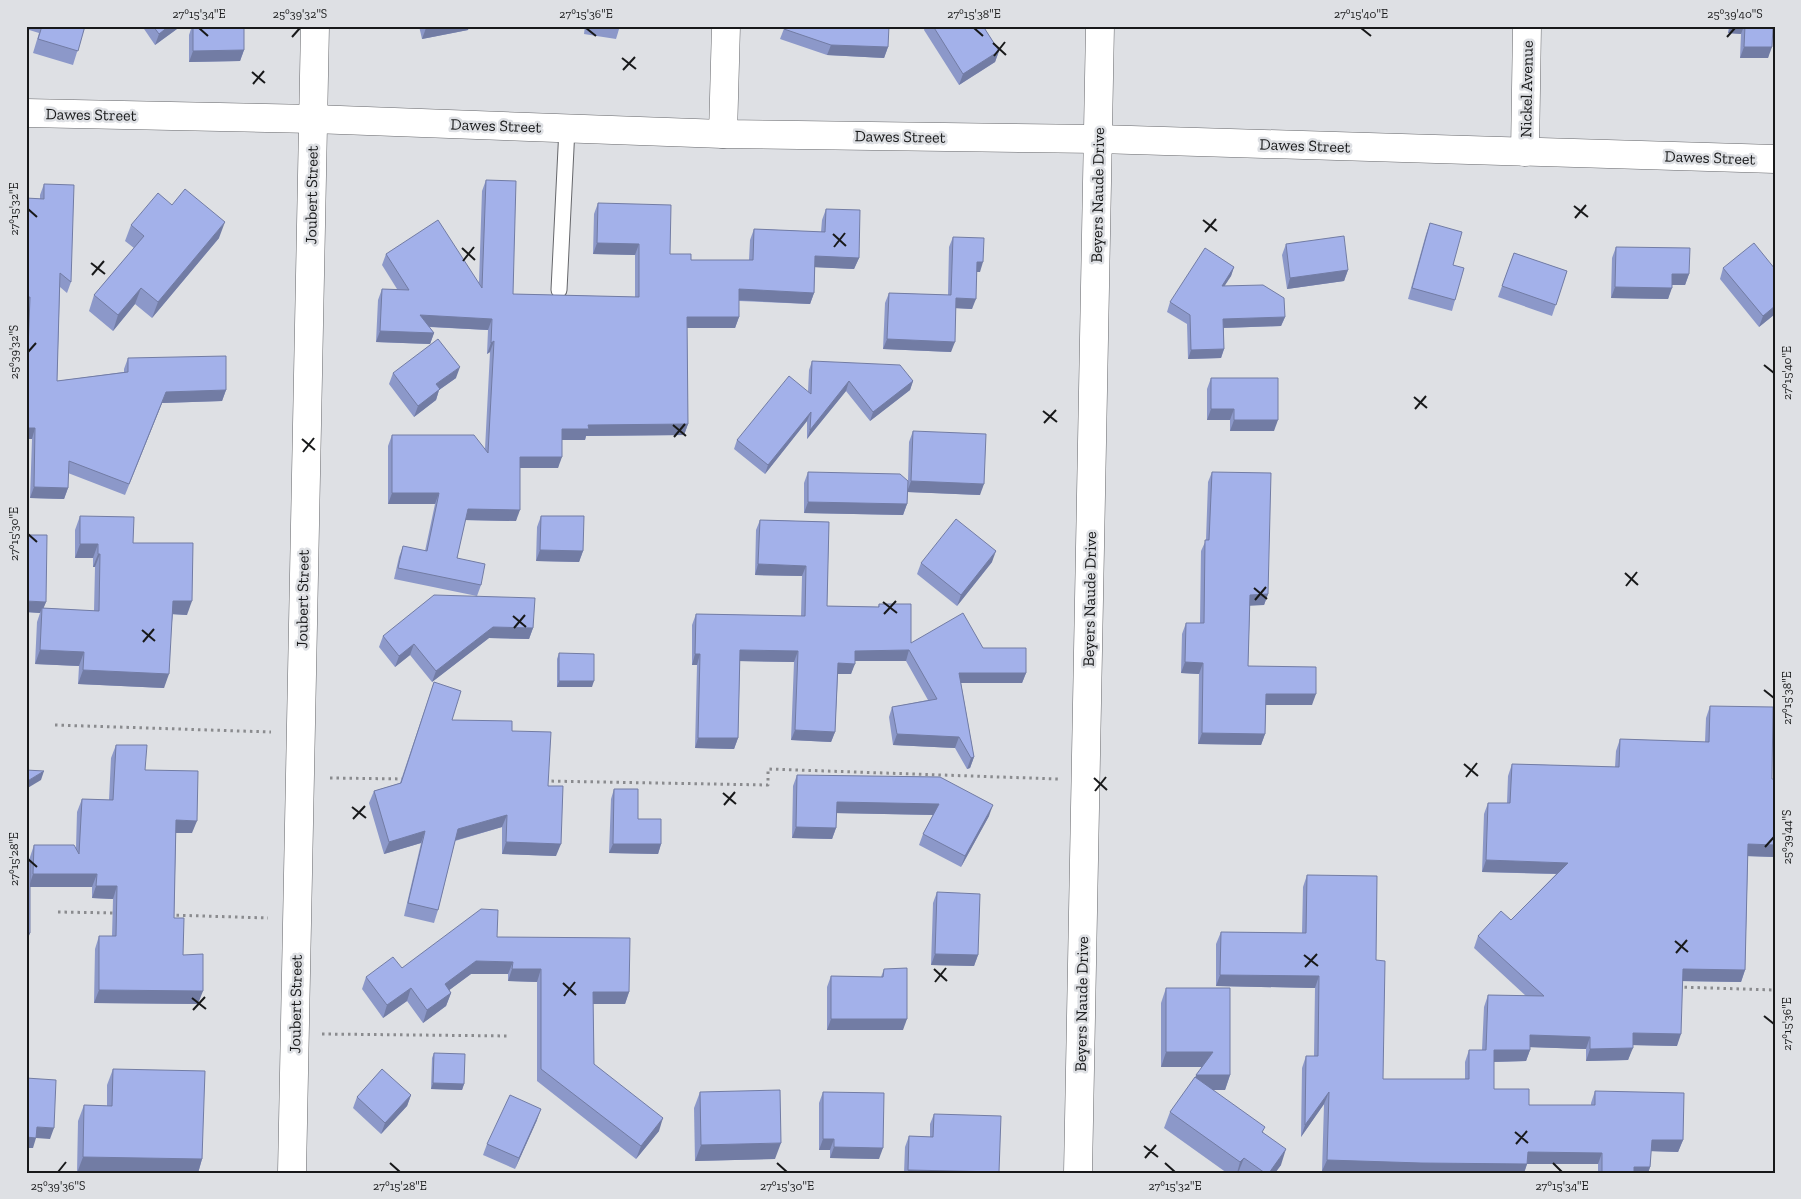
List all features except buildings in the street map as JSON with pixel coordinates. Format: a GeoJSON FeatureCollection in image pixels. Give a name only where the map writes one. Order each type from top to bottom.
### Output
{"type":"FeatureCollection","features":[{"type":"Feature","properties":{"kind":"street","name":"Joubert Street"},"geometry":{"type":"LineString","coordinates":[[292,1173],[298,778],[315,26]]}},
{"type":"Feature","properties":{"kind":"street"},"geometry":{"type":"LineString","coordinates":[[723,134],[726,26]]}},
{"type":"Feature","properties":{"kind":"street","name":"Beyers Naude Drive"},"geometry":{"type":"LineString","coordinates":[[1078,1173],[1100,26]]}},
{"type":"Feature","properties":{"kind":"street","name":"Nickel Avenue"},"geometry":{"type":"LineString","coordinates":[[1524,152],[1527,26]]}},
{"type":"Feature","properties":{"kind":"street","name":"Dawes Street"},"geometry":{"type":"LineString","coordinates":[[26,113],[313,119],[723,134],[1098,139],[1775,159]]}},
{"type":"Feature","properties":{"kind":"lane"},"geometry":{"type":"LineString","coordinates":[[559,290],[566,128]]}},
{"type":"Feature","properties":{"kind":"path"},"geometry":{"type":"LineString","coordinates":[[54,725],[300,733]]}},
{"type":"Feature","properties":{"kind":"path"},"geometry":{"type":"LineString","coordinates":[[538,781],[768,785],[768,769],[1086,780]]}},
{"type":"Feature","properties":{"kind":"path"},"geometry":{"type":"LineString","coordinates":[[298,778],[408,779]]}},
{"type":"Feature","properties":{"kind":"path"},"geometry":{"type":"LineString","coordinates":[[58,912],[118,914]]}},
{"type":"Feature","properties":{"kind":"path"},"geometry":{"type":"LineString","coordinates":[[167,915],[296,919]]}},
{"type":"Feature","properties":{"kind":"path"},"geometry":{"type":"LineString","coordinates":[[1669,987],[1775,990]]}},
{"type":"Feature","properties":{"kind":"path"},"geometry":{"type":"LineString","coordinates":[[294,1034],[510,1036]]}}]}
